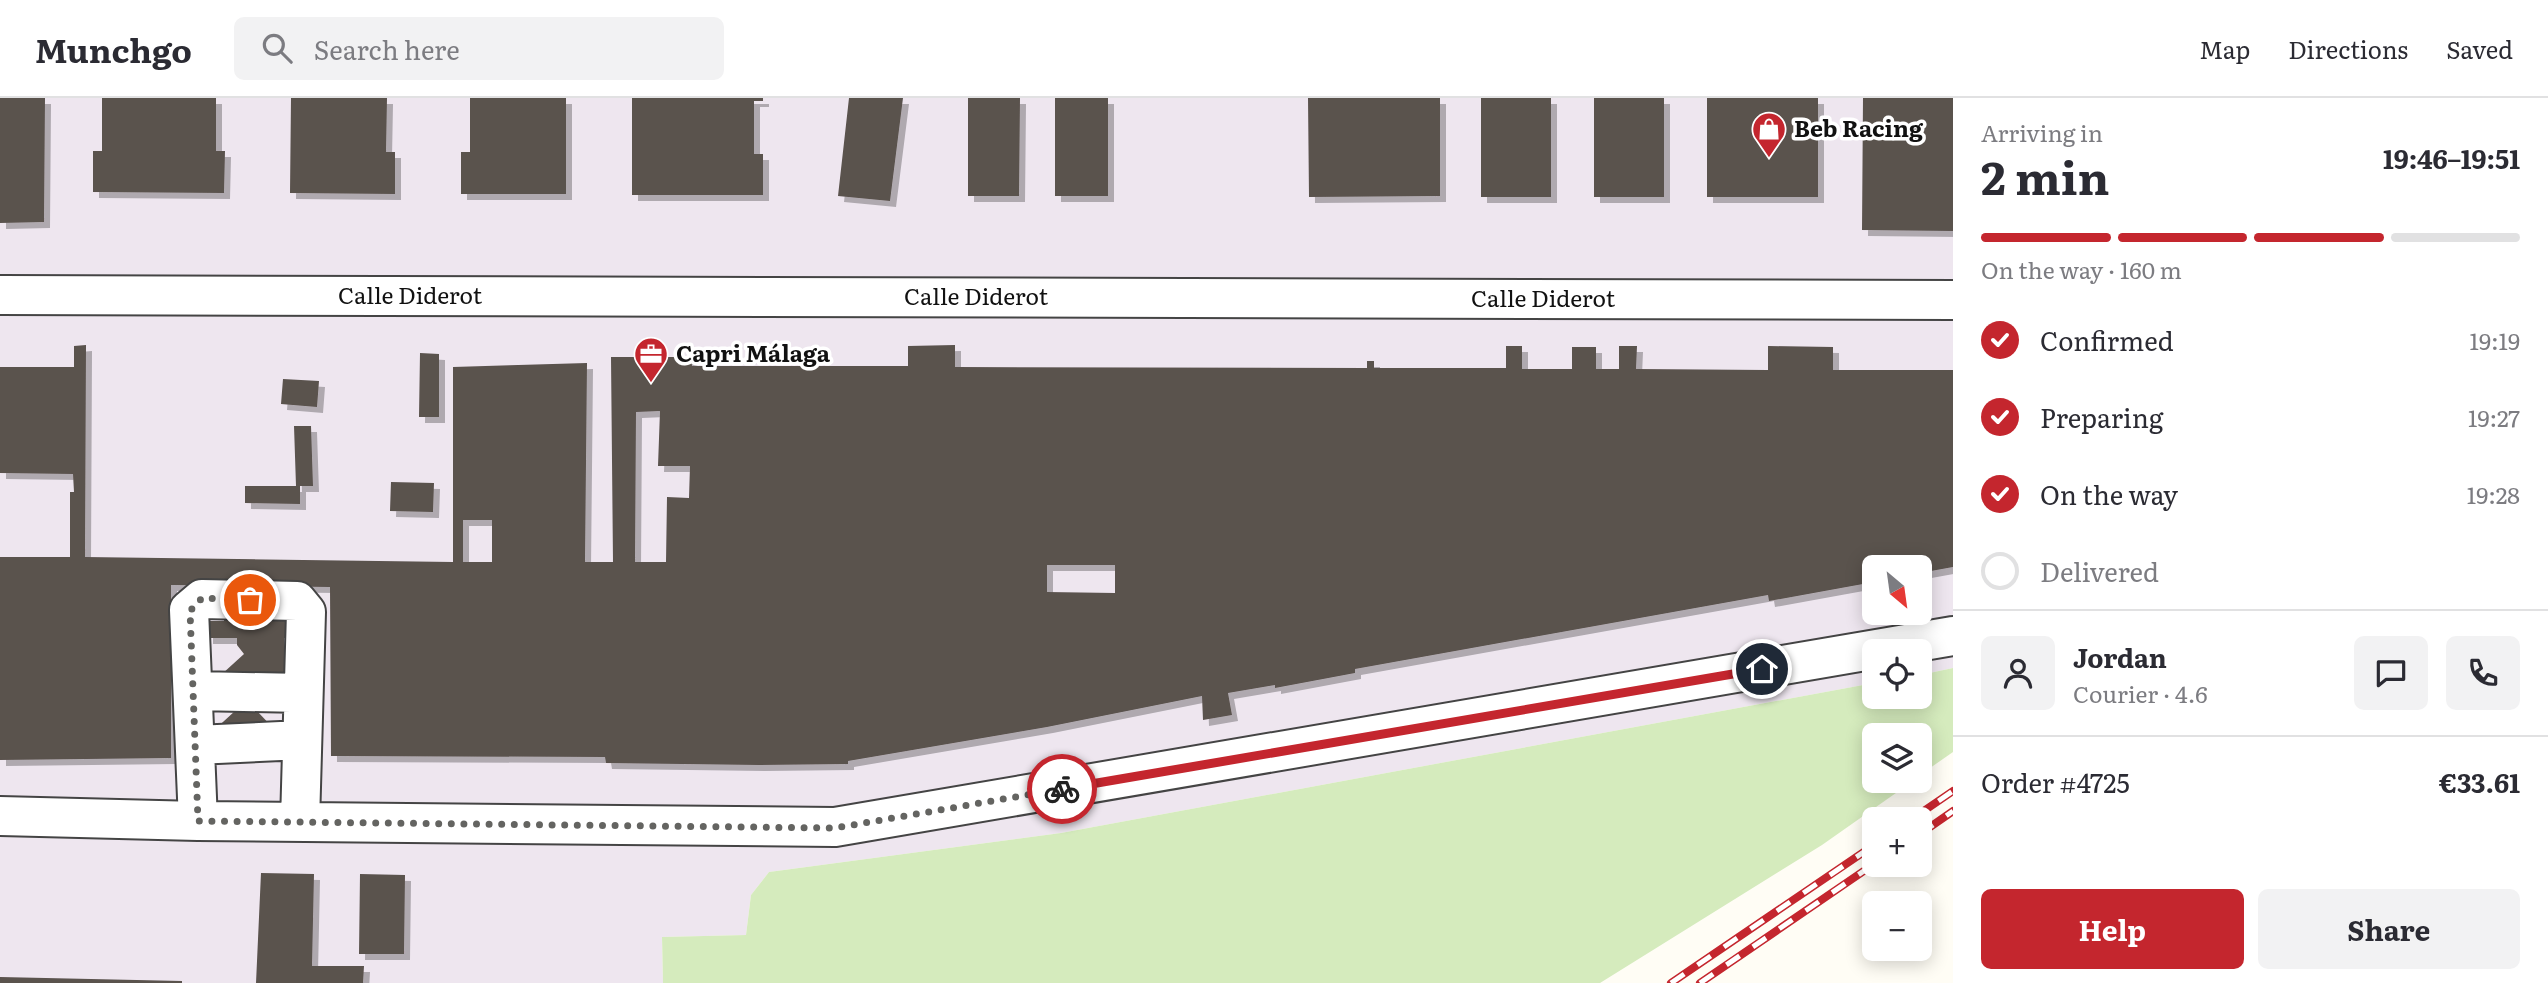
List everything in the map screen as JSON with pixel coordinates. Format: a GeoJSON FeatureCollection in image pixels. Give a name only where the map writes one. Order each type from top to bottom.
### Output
{"type":"FeatureCollection","features":[{"type":"Feature","properties":{"kind":"street","name":"Calle Diderot"},"geometry":{"type":"LineString","coordinates":[[0,295],[1953,300]]}},
{"type":"Feature","properties":{"kind":"street"},"geometry":{"type":"LineString","coordinates":[[198,821],[190,611],[202,598],[297,601],[306,612],[300,822]]}},
{"type":"Feature","properties":{"kind":"street"},"geometry":{"type":"LineString","coordinates":[[0,816],[198,821],[835,828],[1953,636]]}},
{"type":"Feature","properties":{"kind":"street"},"geometry":{"type":"LineString","coordinates":[[194,691],[303,693]]}},
{"type":"Feature","properties":{"kind":"street"},"geometry":{"type":"LineString","coordinates":[[196,745],[302,740]]}},
{"type":"Feature","properties":{"kind":"shaded area"},"geometry":{"type":"Polygon","coordinates":[[[0,98],[1953,98],[1953,668],[1932,672],[1932,639],[1862,639],[1862,685],[1061,833],[769,872],[751,895],[746,935],[662,937],[663,983],[0,983],[0,98]]]}},
{"type":"Feature","properties":{"kind":"green space"},"geometry":{"type":"Polygon","coordinates":[[[1953,668],[1953,752],[1932,767],[1932,723],[1862,723],[1862,793],[1896,793],[1876,807],[1862,807],[1862,817],[1822,845],[1600,983],[663,983],[662,937],[746,935],[751,895],[769,872],[1061,833],[1862,685],[1862,709],[1932,709],[1932,672],[1953,668]]]}},
{"type":"Feature","properties":{"kind":"building"},"geometry":{"type":"Polygon","coordinates":[[[0,98],[45,98],[44,222],[0,223],[0,98]]]}},
{"type":"Feature","properties":{"kind":"building"},"geometry":{"type":"Polygon","coordinates":[[[102,98],[216,98],[216,151],[225,151],[224,193],[93,192],[93,151],[102,151],[102,98]]]}},
{"type":"Feature","properties":{"kind":"building"},"geometry":{"type":"Polygon","coordinates":[[[291,98],[387,98],[386,152],[395,152],[395,194],[290,193],[291,98]]]}},
{"type":"Feature","properties":{"kind":"building"},"geometry":{"type":"Polygon","coordinates":[[[470,98],[566,98],[566,194],[461,194],[461,152],[470,152],[470,98]]]}},
{"type":"Feature","properties":{"kind":"building"},"geometry":{"type":"Polygon","coordinates":[[[632,98],[763,98],[763,101],[754,101],[754,154],[763,154],[763,195],[632,195],[632,98]]]}},
{"type":"Feature","properties":{"kind":"building"},"geometry":{"type":"Polygon","coordinates":[[[849,98],[903,98],[890,201],[838,196],[849,98]]]}},
{"type":"Feature","properties":{"kind":"building"},"geometry":{"type":"Polygon","coordinates":[[[968,98],[1020,98],[1019,196],[968,196],[968,98]]]}},
{"type":"Feature","properties":{"kind":"building"},"geometry":{"type":"Polygon","coordinates":[[[1055,98],[1108,98],[1108,196],[1055,196],[1055,98]]]}},
{"type":"Feature","properties":{"kind":"building"},"geometry":{"type":"Polygon","coordinates":[[[1308,98],[1440,98],[1440,196],[1309,197],[1308,98]]]}},
{"type":"Feature","properties":{"kind":"building"},"geometry":{"type":"Polygon","coordinates":[[[1481,98],[1551,98],[1551,197],[1481,197],[1481,98]]]}},
{"type":"Feature","properties":{"kind":"building"},"geometry":{"type":"Polygon","coordinates":[[[1594,98],[1664,98],[1664,197],[1594,197],[1594,98]]]}},
{"type":"Feature","properties":{"kind":"building"},"geometry":{"type":"Polygon","coordinates":[[[1707,98],[1818,98],[1818,197],[1707,197],[1707,98]]]}},
{"type":"Feature","properties":{"kind":"building"},"geometry":{"type":"Polygon","coordinates":[[[1863,98],[1953,98],[1953,231],[1862,230],[1863,98]]]}},
{"type":"Feature","properties":{"kind":"building"},"geometry":{"type":"Polygon","coordinates":[[[86,345],[85,557],[453,562],[453,367],[587,363],[585,562],[613,562],[611,357],[691,357],[692,366],[908,366],[908,346],[955,345],[955,367],[1367,368],[1367,361],[1374,361],[1374,368],[1506,368],[1506,346],[1522,346],[1522,369],[1572,369],[1572,347],[1596,347],[1596,369],[1619,369],[1619,346],[1637,346],[1636,369],[1768,370],[1768,346],[1833,347],[1833,370],[1953,370],[1953,567],[1932,571],[1932,555],[1862,555],[1862,584],[1769,601],[1768,595],[1355,669],[1355,673],[1275,688],[1275,685],[1228,693],[1232,715],[1203,720],[1202,696],[1047,727],[848,761],[848,764],[759,765],[606,763],[605,757],[331,756],[330,587],[171,585],[171,758],[0,760],[0,557],[70,557],[70,492],[74,492],[73,474],[0,473],[0,367],[74,367],[74,346],[86,345]],[[660,411],[636,412],[635,562],[666,562],[667,497],[689,498],[690,466],[658,466],[660,411]],[[463,520],[463,562],[492,562],[492,520],[463,520]],[[1047,565],[1047,592],[1115,593],[1115,565],[1047,565]]]}},
{"type":"Feature","properties":{"kind":"building"},"geometry":{"type":"Polygon","coordinates":[[[420,353],[439,354],[439,417],[419,417],[420,353]]]}},
{"type":"Feature","properties":{"kind":"building"},"geometry":{"type":"Polygon","coordinates":[[[283,379],[319,381],[317,407],[281,404],[283,379]]]}},
{"type":"Feature","properties":{"kind":"building"},"geometry":{"type":"Polygon","coordinates":[[[294,426],[311,426],[313,486],[300,486],[300,504],[245,503],[245,486],[296,486],[294,426]]]}},
{"type":"Feature","properties":{"kind":"building"},"geometry":{"type":"Polygon","coordinates":[[[391,482],[434,483],[433,512],[390,511],[391,482]]]}},
{"type":"Feature","properties":{"kind":"building"},"geometry":{"type":"Polygon","coordinates":[[[224,593],[268,594],[268,621],[290,621],[290,639],[284,638],[284,676],[253,707],[274,729],[212,732],[235,711],[211,684],[244,654],[237,645],[237,638],[207,638],[207,621],[224,621],[224,593]]]}},
{"type":"Feature","properties":{"kind":"building"},"geometry":{"type":"Polygon","coordinates":[[[261,873],[314,874],[312,966],[364,966],[363,983],[256,983],[261,873]]]}},
{"type":"Feature","properties":{"kind":"building"},"geometry":{"type":"Polygon","coordinates":[[[360,874],[405,875],[404,954],[359,954],[360,874]]]}},
{"type":"Feature","properties":{"kind":"building"},"geometry":{"type":"Polygon","coordinates":[[[0,977],[182,981],[182,983],[0,983],[0,977]]]}},
{"type":"Feature","properties":{"kind":"railway"},"geometry":{"type":"LineString","coordinates":[[1930,807],[1953,791]]}},
{"type":"Feature","properties":{"kind":"railway"},"geometry":{"type":"LineString","coordinates":[[1932,826],[1953,811]]}},
{"type":"Feature","properties":{"kind":"railway"},"geometry":{"type":"LineString","coordinates":[[1671,983],[1862,853]]}},
{"type":"Feature","properties":{"kind":"railway"},"geometry":{"type":"LineString","coordinates":[[1700,983],[1862,872]]}},
{"type":"Feature","properties":{"kind":"way so far"},"geometry":{"type":"LineString","coordinates":[[250,600],[202,598],[190,611],[198,821],[835,828],[1062,789]]}},
{"type":"Feature","properties":{"kind":"place","name":"Beb Racing"},"geometry":{"type":"Point","coordinates":[1769,159]}},
{"type":"Feature","properties":{"kind":"place","name":"Capri Málaga"},"geometry":{"type":"Point","coordinates":[651,384]}},
{"type":"Feature","properties":{"kind":"route"},"geometry":{"type":"LineString","coordinates":[[1062,789],[1762,669]]}}]}
